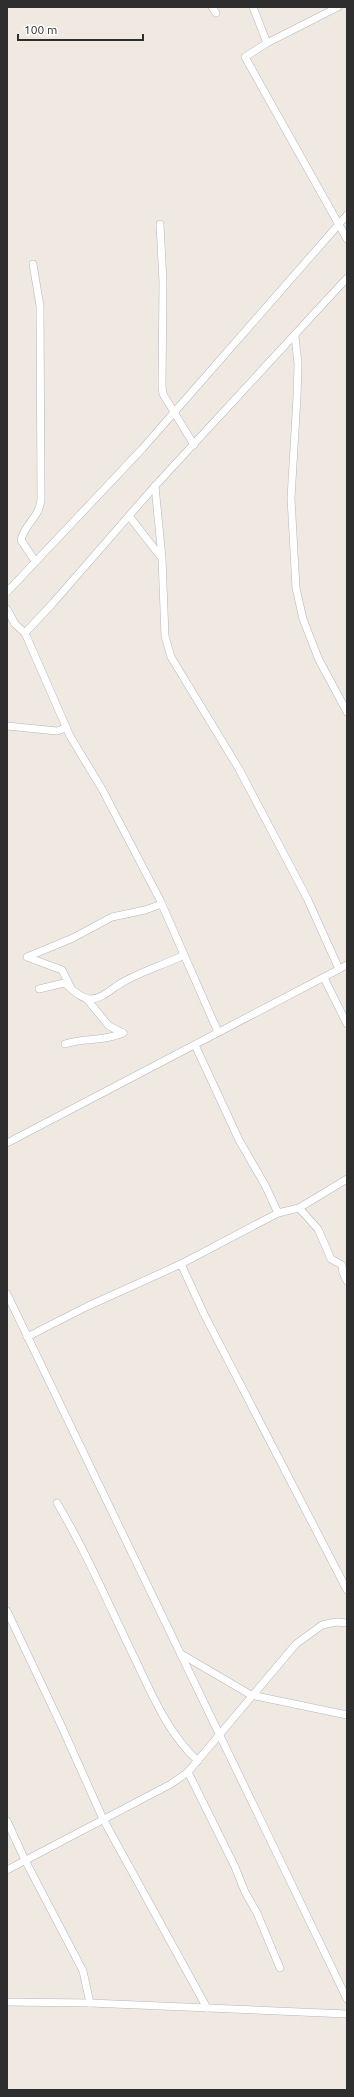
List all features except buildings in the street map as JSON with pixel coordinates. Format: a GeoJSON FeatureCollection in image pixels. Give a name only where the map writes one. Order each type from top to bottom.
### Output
{"type":"FeatureCollection","features":[{"type":"Feature","properties":{"kind":"street"},"geometry":{"type":"LineString","coordinates":[[253,7],[267,43]]}},
{"type":"Feature","properties":{"kind":"street"},"geometry":{"type":"LineString","coordinates":[[338,7],[267,43],[245,57],[347,239]]}},
{"type":"Feature","properties":{"kind":"street"},"geometry":{"type":"LineString","coordinates":[[7,592],[142,449],[347,215]]}},
{"type":"Feature","properties":{"kind":"street"},"geometry":{"type":"LineString","coordinates":[[160,224],[163,282],[162,386],[164,394],[175,410],[194,444]]}},
{"type":"Feature","properties":{"kind":"street"},"geometry":{"type":"LineString","coordinates":[[33,264],[40,306],[41,500],[39,512],[25,528],[21,540],[35,561]]}},
{"type":"Feature","properties":{"kind":"street"},"geometry":{"type":"LineString","coordinates":[[25,633],[53,604],[155,486],[347,278]]}},
{"type":"Feature","properties":{"kind":"street"},"geometry":{"type":"LineString","coordinates":[[295,336],[298,364],[292,498],[296,588],[306,626],[319,660],[347,712]]}},
{"type":"Feature","properties":{"kind":"street"},"geometry":{"type":"LineString","coordinates":[[155,486],[162,558],[166,636],[171,657],[238,768],[307,898],[340,969]]}},
{"type":"Feature","properties":{"kind":"street"},"geometry":{"type":"LineString","coordinates":[[129,516],[162,558]]}},
{"type":"Feature","properties":{"kind":"street"},"geometry":{"type":"LineString","coordinates":[[7,609],[15,624],[25,633],[66,728],[102,789],[162,904],[218,1032]]}},
{"type":"Feature","properties":{"kind":"street"},"geometry":{"type":"LineString","coordinates":[[7,726],[57,731],[66,728]]}},
{"type":"Feature","properties":{"kind":"street"},"geometry":{"type":"LineString","coordinates":[[71,988],[62,970],[27,957],[73,938],[112,917],[145,910],[162,904]]}},
{"type":"Feature","properties":{"kind":"street"},"geometry":{"type":"LineString","coordinates":[[86,998],[89,999],[102,996],[134,974],[160,967],[184,955]]}},
{"type":"Feature","properties":{"kind":"street"},"geometry":{"type":"LineString","coordinates":[[7,1143],[347,965]]}},
{"type":"Feature","properties":{"kind":"street"},"geometry":{"type":"LineString","coordinates":[[324,978],[347,1024]]}},
{"type":"Feature","properties":{"kind":"street"},"geometry":{"type":"LineString","coordinates":[[39,990],[64,983],[86,998],[109,1026],[122,1033],[109,1039],[78,1040],[65,1044]]}},
{"type":"Feature","properties":{"kind":"street"},"geometry":{"type":"LineString","coordinates":[[195,1045],[240,1140],[265,1185],[278,1213]]}},
{"type":"Feature","properties":{"kind":"street"},"geometry":{"type":"LineString","coordinates":[[27,1337],[86,1307],[181,1264],[278,1213],[299,1208],[347,1179]]}},
{"type":"Feature","properties":{"kind":"street"},"geometry":{"type":"LineString","coordinates":[[299,1208],[318,1229],[331,1259],[342,1265],[343,1274],[347,1280]]}},
{"type":"Feature","properties":{"kind":"street"},"geometry":{"type":"LineString","coordinates":[[181,1264],[204,1314],[347,1589]]}},
{"type":"Feature","properties":{"kind":"street"},"geometry":{"type":"LineString","coordinates":[[7,1294],[347,1999]]}},
{"type":"Feature","properties":{"kind":"street"},"geometry":{"type":"LineString","coordinates":[[57,1503],[74,1531],[148,1686],[179,1741],[198,1761]]}},
{"type":"Feature","properties":{"kind":"street"},"geometry":{"type":"LineString","coordinates":[[7,1611],[62,1724],[103,1819],[207,2008]]}},
{"type":"Feature","properties":{"kind":"street"},"geometry":{"type":"LineString","coordinates":[[7,1870],[171,1784],[188,1772],[251,1695],[296,1644],[322,1624],[336,1622],[347,1623]]}},
{"type":"Feature","properties":{"kind":"street"},"geometry":{"type":"LineString","coordinates":[[180,1654],[251,1695],[347,1715]]}},
{"type":"Feature","properties":{"kind":"street"},"geometry":{"type":"LineString","coordinates":[[188,1772],[235,1867],[245,1892],[257,1913],[280,1968]]}},
{"type":"Feature","properties":{"kind":"street"},"geometry":{"type":"LineString","coordinates":[[7,1821],[25,1860],[83,1971],[90,2003]]}},
{"type":"Feature","properties":{"kind":"street"},"geometry":{"type":"LineString","coordinates":[[7,2002],[90,2003],[347,2014]]}}]}
